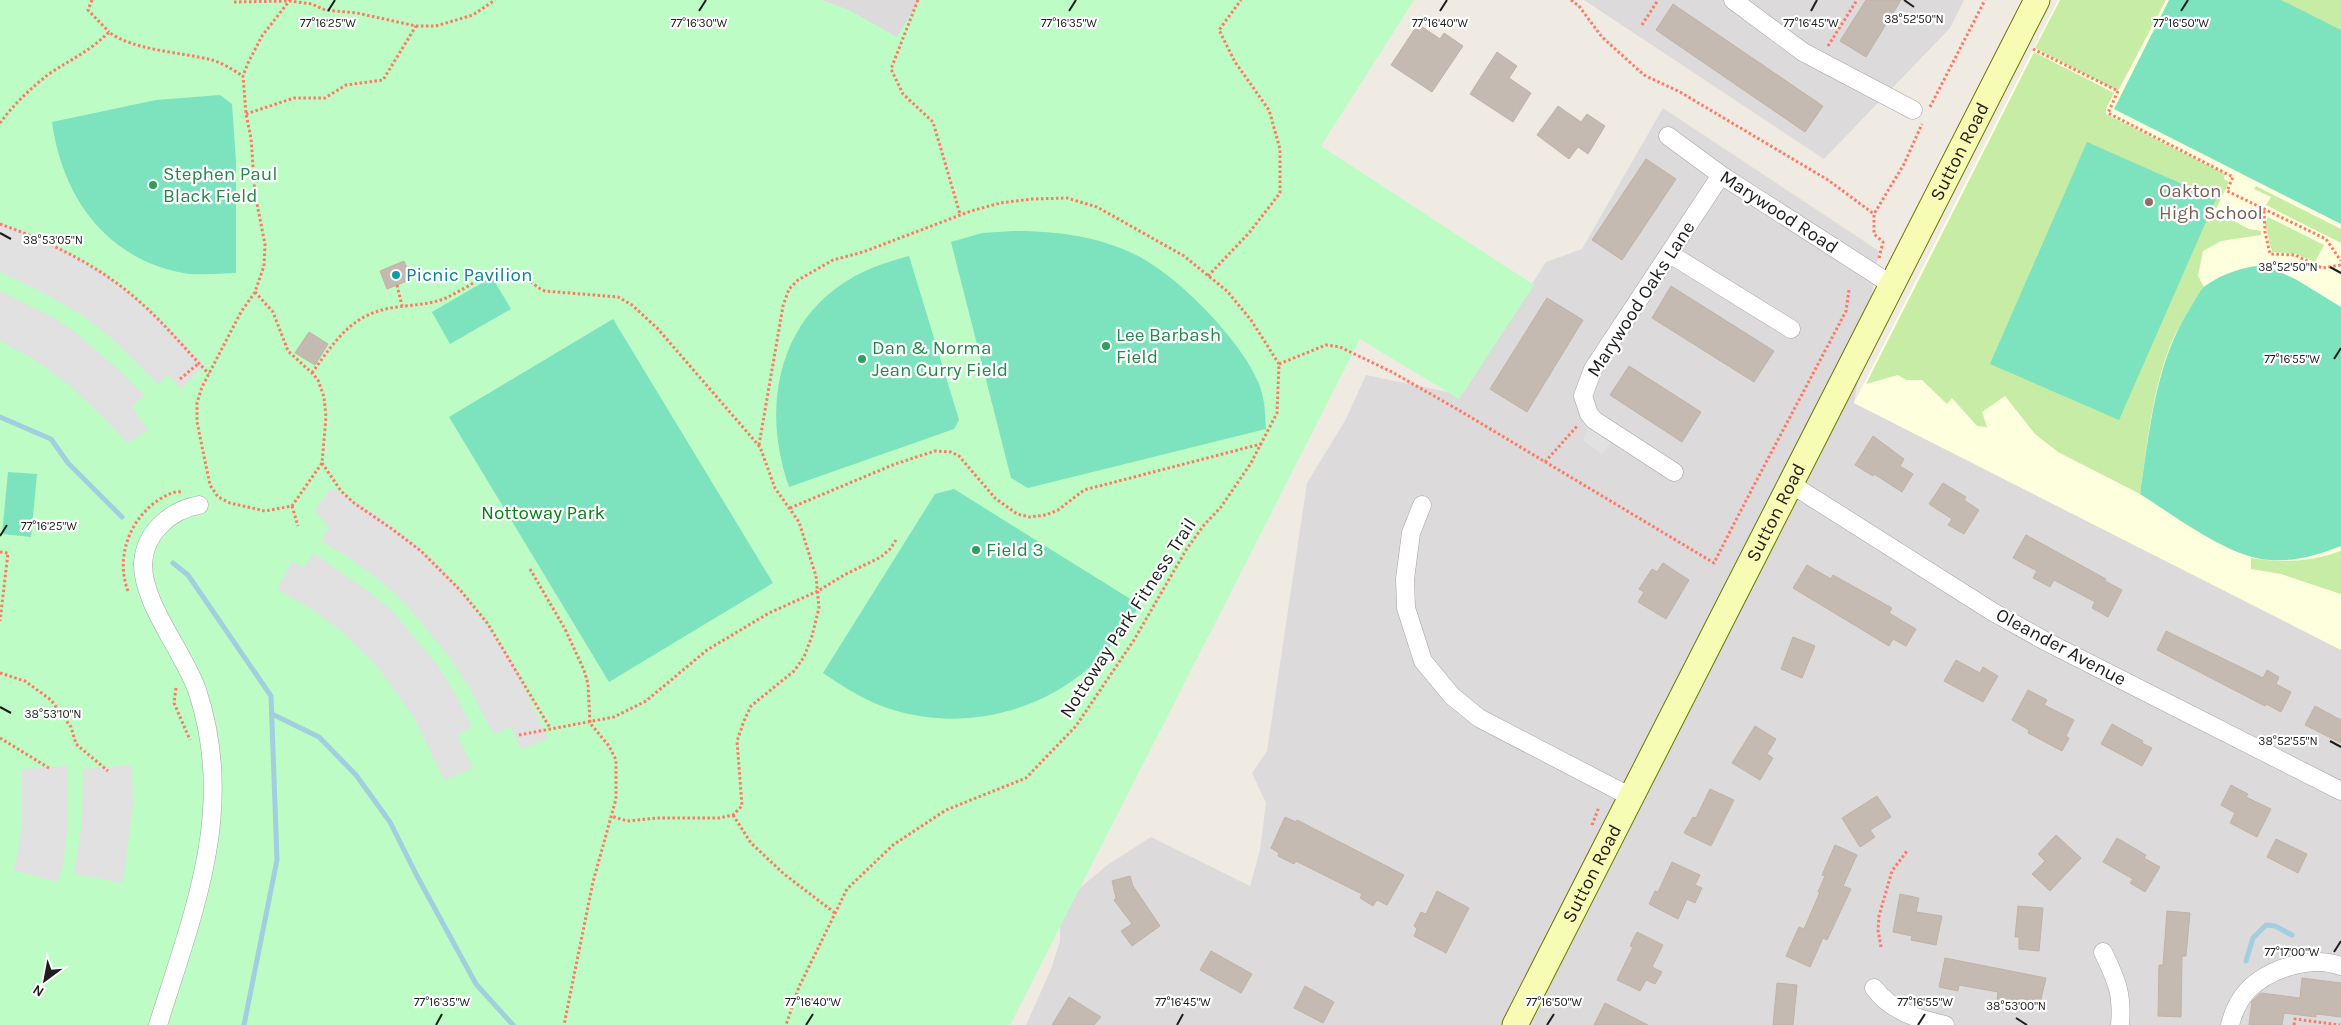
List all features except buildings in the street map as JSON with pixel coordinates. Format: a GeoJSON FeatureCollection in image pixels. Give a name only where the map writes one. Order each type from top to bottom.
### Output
{"type":"FeatureCollection","features":[{"type":"Feature","properties":{"kind":"street"},"geometry":{"type":"LineString","coordinates":[[1733,0],[1803,52],[1921,114]]}},
{"type":"Feature","properties":{"kind":"street","name":"Sutton Road"},"geometry":{"type":"LineString","coordinates":[[1515,1025],[2038,0]]}},
{"type":"Feature","properties":{"kind":"street","name":"Marywood Road"},"geometry":{"type":"LineString","coordinates":[[1668,136],[1721,175],[1892,285]]}},
{"type":"Feature","properties":{"kind":"street","name":"Marywood Oaks Lane"},"geometry":{"type":"LineString","coordinates":[[1674,472],[1594,420],[1585,406],[1583,396],[1593,369],[1721,175]]}},
{"type":"Feature","properties":{"kind":"street"},"geometry":{"type":"LineString","coordinates":[[1670,254],[1790,330]]}},
{"type":"Feature","properties":{"kind":"street","name":"Oleander Avenue"},"geometry":{"type":"LineString","coordinates":[[1791,484],[1993,612],[2047,642],[2341,791]]}},
{"type":"Feature","properties":{"kind":"street"},"geometry":{"type":"LineString","coordinates":[[158,1025],[203,880],[212,831],[214,793],[212,764],[200,701],[189,670],[151,599],[144,576],[143,560],[146,547],[153,535],[166,520],[198,496]]}},
{"type":"Feature","properties":{"kind":"street"},"geometry":{"type":"LineString","coordinates":[[1422,505],[1412,533],[1404,579],[1406,608],[1423,661],[1452,696],[1479,718],[1631,797]]}},
{"type":"Feature","properties":{"kind":"street"},"geometry":{"type":"LineString","coordinates":[[2103,952],[2118,983],[2121,998],[2120,1025]]}},
{"type":"Feature","properties":{"kind":"street"},"geometry":{"type":"LineString","coordinates":[[2230,1025],[2238,1005],[2247,991],[2274,974],[2290,966],[2313,962],[2341,966]]}},
{"type":"Feature","properties":{"kind":"street"},"geometry":{"type":"LineString","coordinates":[[1874,988],[1894,1007],[1914,1018],[1946,1025]]}},
{"type":"Feature","properties":{"kind":"path"},"geometry":{"type":"LineString","coordinates":[[92,0],[88,10],[119,40],[214,61],[244,76]]}},
{"type":"Feature","properties":{"kind":"path"},"geometry":{"type":"LineString","coordinates":[[234,2],[290,0],[312,4],[326,10],[416,26],[436,26],[473,15],[495,0]]}},
{"type":"Feature","properties":{"kind":"path"},"geometry":{"type":"LineString","coordinates":[[255,292],[273,312],[288,351],[312,372],[318,380],[324,397],[326,417],[322,463],[292,506],[265,511],[230,502],[218,497],[215,493],[210,485],[197,422],[197,403],[209,374],[241,312],[255,292],[264,266],[265,244],[254,194],[251,138],[246,114],[244,76],[262,36],[290,0]]}},
{"type":"Feature","properties":{"kind":"path"},"geometry":{"type":"LineString","coordinates":[[918,0],[891,70],[903,94],[933,122],[960,214]]}},
{"type":"Feature","properties":{"kind":"path"},"geometry":{"type":"LineString","coordinates":[[1208,276],[1248,233],[1280,193],[1280,149],[1269,110],[1235,62],[1219,30],[1241,0]]}},
{"type":"Feature","properties":{"kind":"path"},"geometry":{"type":"LineString","coordinates":[[1571,0],[1579,6],[1602,37],[1644,75],[1680,92],[1828,180],[1874,214]]}},
{"type":"Feature","properties":{"kind":"path"},"geometry":{"type":"LineString","coordinates":[[1642,25],[1658,0]]}},
{"type":"Feature","properties":{"kind":"path"},"geometry":{"type":"LineString","coordinates":[[1836,51],[1827,46],[1857,0]]}},
{"type":"Feature","properties":{"kind":"path"},"geometry":{"type":"LineString","coordinates":[[1878,261],[1884,242],[1874,234],[1874,214],[1904,164],[1921,114],[1985,0]]}},
{"type":"Feature","properties":{"kind":"path"},"geometry":{"type":"LineString","coordinates":[[246,114],[294,98],[326,98],[346,85],[383,80],[416,26]]}},
{"type":"Feature","properties":{"kind":"path"},"geometry":{"type":"LineString","coordinates":[[0,123],[21,99],[49,74],[93,48],[109,32]]}},
{"type":"Feature","properties":{"kind":"path"},"geometry":{"type":"LineString","coordinates":[[2033,49],[2118,91],[2108,113],[2233,177],[2227,191],[2264,211],[2326,239],[2341,261]]}},
{"type":"Feature","properties":{"kind":"path"},"geometry":{"type":"LineString","coordinates":[[759,445],[783,306],[789,290],[807,273],[833,260],[863,252],[960,214],[1000,203],[1032,199],[1067,198],[1097,207],[1184,256],[1227,291],[1251,320],[1279,364],[1326,345],[1340,346],[1392,372],[1714,563],[1771,450],[1785,428],[1846,310],[1849,290]]}},
{"type":"Feature","properties":{"kind":"path"},"geometry":{"type":"LineString","coordinates":[[2264,211],[2265,232],[2270,254],[2295,255],[2322,268],[2341,265]]}},
{"type":"Feature","properties":{"kind":"path"},"geometry":{"type":"LineString","coordinates":[[0,224],[62,250],[110,278],[161,321],[209,374]]}},
{"type":"Feature","properties":{"kind":"path"},"geometry":{"type":"LineString","coordinates":[[312,372],[336,341],[358,321],[388,307],[429,304],[494,274],[516,272],[525,276],[536,288],[545,291],[618,298],[632,305],[658,329],[759,445],[775,488],[799,522],[816,576],[819,608],[812,636],[804,657],[794,671],[751,706],[744,721],[737,741],[742,806],[733,815],[718,818],[657,818],[643,821],[627,821],[611,816]]}},
{"type":"Feature","properties":{"kind":"path"},"geometry":{"type":"LineString","coordinates":[[397,285],[402,306]]}},
{"type":"Feature","properties":{"kind":"path"},"geometry":{"type":"LineString","coordinates":[[180,380],[199,363]]}},
{"type":"Feature","properties":{"kind":"path","name":"Nottoway Park Fitness Trail"},"geometry":{"type":"LineString","coordinates":[[786,1025],[799,987],[847,889],[893,845],[946,810],[1026,778],[1076,726],[1134,640],[1186,550],[1236,486],[1261,444],[1277,413],[1279,364]]}},
{"type":"Feature","properties":{"kind":"path"},"geometry":{"type":"LineString","coordinates":[[1545,462],[1580,423]]}},
{"type":"Feature","properties":{"kind":"path"},"geometry":{"type":"LineString","coordinates":[[790,508],[896,464],[935,451],[951,452],[959,456],[995,498],[1017,514],[1030,517],[1046,516],[1058,510],[1084,490],[1261,444]]}},
{"type":"Feature","properties":{"kind":"path"},"geometry":{"type":"LineString","coordinates":[[322,463],[341,491],[354,503],[421,551],[460,591],[488,624],[550,728]]}},
{"type":"Feature","properties":{"kind":"path"},"geometry":{"type":"LineString","coordinates":[[129,593],[123,564],[125,547],[131,531],[149,506],[176,491],[198,496],[215,493]]}},
{"type":"Feature","properties":{"kind":"path"},"geometry":{"type":"LineString","coordinates":[[292,506],[298,526]]}},
{"type":"Feature","properties":{"kind":"path"},"geometry":{"type":"LineString","coordinates":[[519,736],[550,728],[590,723],[614,717],[646,701],[707,650],[769,613],[818,591],[844,575],[881,557],[896,540]]}},
{"type":"Feature","properties":{"kind":"path"},"geometry":{"type":"LineString","coordinates":[[0,552],[8,553],[0,622]]}},
{"type":"Feature","properties":{"kind":"path"},"geometry":{"type":"LineString","coordinates":[[530,569],[565,630],[584,670],[588,684],[590,723],[609,746],[616,760],[616,799],[593,882],[564,1025]]}},
{"type":"Feature","properties":{"kind":"path"},"geometry":{"type":"LineString","coordinates":[[0,673],[25,681],[51,700],[71,727],[76,744],[108,771]]}},
{"type":"Feature","properties":{"kind":"path"},"geometry":{"type":"LineString","coordinates":[[175,684],[177,690],[174,703],[192,748]]}},
{"type":"Feature","properties":{"kind":"path"},"geometry":{"type":"LineString","coordinates":[[0,738],[50,768]]}},
{"type":"Feature","properties":{"kind":"path"},"geometry":{"type":"LineString","coordinates":[[733,815],[751,843],[784,874],[835,913]]}},
{"type":"Feature","properties":{"kind":"path"},"geometry":{"type":"LineString","coordinates":[[1881,948],[1878,930],[1892,871],[1907,851]]}},
{"type":"Feature","properties":{"kind":"path"},"geometry":{"type":"LineString","coordinates":[[2294,1025],[2295,1019],[2340,1025]]}},
{"type":"Feature","properties":{"kind":"shaded area"},"geometry":{"type":"Polygon","coordinates":[[[805,0],[943,0],[907,62],[805,0]]]}},
{"type":"Feature","properties":{"kind":"shaded area"},"geometry":{"type":"Polygon","coordinates":[[[1584,0],[1964,0],[1950,28],[1824,159],[1584,0]]]}},
{"type":"Feature","properties":{"kind":"shaded area","name":"Oakton High School"},"geometry":{"type":"Polygon","coordinates":[[[2058,0],[2341,0],[2341,650],[1854,403],[2058,0]]]}},
{"type":"Feature","properties":{"kind":"shaded area"},"geometry":{"type":"Polygon","coordinates":[[[1663,108],[1879,251],[1854,403],[2341,650],[2341,1025],[1026,1025],[1051,969],[1060,941],[1060,905],[1106,866],[1151,837],[1250,886],[1260,850],[1266,803],[1252,773],[1267,751],[1307,483],[1346,419],[1366,375],[1462,395],[1546,262],[1582,249],[1663,108]]]}},
{"type":"Feature","properties":{"kind":"shaded area"},"geometry":{"type":"Polygon","coordinates":[[[0,223],[32,234],[64,250],[112,279],[165,324],[205,366],[180,389],[169,375],[158,384],[109,336],[85,317],[42,292],[0,272],[0,223]]]}},
{"type":"Feature","properties":{"kind":"shaded area"},"geometry":{"type":"Polygon","coordinates":[[[0,291],[56,319],[75,332],[120,371],[144,395],[132,407],[148,430],[127,443],[68,384],[32,358],[0,341],[0,291]]]}},
{"type":"Feature","properties":{"kind":"shaded area"},"geometry":{"type":"Polygon","coordinates":[[[1588,428],[1611,443],[1602,454],[1583,440],[1588,428]]]}},
{"type":"Feature","properties":{"kind":"shaded area"},"geometry":{"type":"Polygon","coordinates":[[[331,488],[374,513],[410,540],[439,566],[464,594],[512,661],[548,739],[521,749],[511,727],[493,734],[469,687],[449,657],[403,601],[378,579],[345,555],[321,541],[329,528],[315,510],[331,488]]]}},
{"type":"Feature","properties":{"kind":"shaded area"},"geometry":{"type":"Polygon","coordinates":[[[313,553],[368,591],[392,611],[438,666],[456,695],[472,727],[457,735],[473,768],[444,780],[415,719],[377,666],[339,629],[310,608],[277,589],[292,561],[304,568],[313,553]]]}},
{"type":"Feature","properties":{"kind":"shaded area"},"geometry":{"type":"Polygon","coordinates":[[[132,765],[133,804],[123,883],[74,874],[82,822],[83,769],[132,765]]]}},
{"type":"Feature","properties":{"kind":"shaded area"},"geometry":{"type":"Polygon","coordinates":[[[68,766],[68,826],[63,865],[57,882],[13,870],[18,854],[22,822],[22,769],[68,766]]]}},
{"type":"Feature","properties":{"kind":"green space","name":"Nottoway Park"},"geometry":{"type":"Polygon","coordinates":[[[0,0],[822,0],[849,10],[897,37],[919,0],[1414,0],[1321,146],[1534,285],[1459,399],[1360,339],[1010,1025],[0,1025],[0,0]]]}},
{"type":"Feature","properties":{"kind":"green space"},"geometry":{"type":"Polygon","coordinates":[[[2060,0],[2166,0],[2118,91],[2035,48],[2060,0]]]}},
{"type":"Feature","properties":{"kind":"green space"},"geometry":{"type":"Polygon","coordinates":[[[2169,0],[2281,0],[2341,30],[2341,224],[2114,109],[2169,0]]]}},
{"type":"Feature","properties":{"kind":"green space"},"geometry":{"type":"Polygon","coordinates":[[[2280,0],[2341,0],[2341,31],[2280,0]]]}},
{"type":"Feature","properties":{"kind":"green space"},"geometry":{"type":"Polygon","coordinates":[[[2034,52],[2114,93],[2106,109],[2106,114],[2225,174],[2224,179],[2229,182],[2215,211],[2249,229],[2261,231],[2261,235],[2221,241],[2203,251],[2198,276],[2204,287],[2174,336],[2157,388],[2140,494],[2058,452],[2035,434],[2005,396],[1982,412],[1987,427],[1977,426],[1952,398],[1947,404],[1922,380],[1906,380],[1898,375],[1866,384],[2034,52]]]}},
{"type":"Feature","properties":{"kind":"green space","name":"Stephen Paul Black Field"},"geometry":{"type":"Polygon","coordinates":[[[220,95],[232,104],[236,162],[236,273],[189,274],[155,265],[131,253],[110,238],[92,220],[77,198],[66,175],[57,149],[52,122],[156,100],[220,95]]]}},
{"type":"Feature","properties":{"kind":"green space"},"geometry":{"type":"Polygon","coordinates":[[[2087,142],[2216,199],[2119,420],[1990,364],[2087,142]]]}},
{"type":"Feature","properties":{"kind":"green space"},"geometry":{"type":"Polygon","coordinates":[[[2256,186],[2341,229],[2341,243],[2266,205],[2271,197],[2254,189],[2256,186]]]}},
{"type":"Feature","properties":{"kind":"green space"},"geometry":{"type":"Polygon","coordinates":[[[2268,217],[2324,245],[2315,262],[2296,254],[2272,252],[2265,224],[2268,217]]]}},
{"type":"Feature","properties":{"kind":"green space","name":"Lee Barbash Field"},"geometry":{"type":"Polygon","coordinates":[[[1013,231],[1045,232],[1093,239],[1138,256],[1172,279],[1208,312],[1239,349],[1251,367],[1262,395],[1266,429],[1028,488],[1011,478],[951,242],[982,233],[1013,231]]]}},
{"type":"Feature","properties":{"kind":"green space","name":"Dan & Norma Jean Curry Field"},"geometry":{"type":"Polygon","coordinates":[[[909,256],[959,420],[954,429],[789,487],[781,457],[777,427],[777,397],[782,368],[792,341],[808,316],[829,294],[861,273],[881,264],[909,256]]]}},
{"type":"Feature","properties":{"kind":"green space"},"geometry":{"type":"Polygon","coordinates":[[[2265,265],[2297,280],[2341,307],[2341,546],[2315,555],[2288,560],[2270,560],[2237,552],[2186,524],[2140,494],[2156,396],[2170,349],[2180,327],[2205,286],[2234,271],[2265,265]]]}},
{"type":"Feature","properties":{"kind":"green space"},"geometry":{"type":"Polygon","coordinates":[[[492,277],[511,309],[450,344],[432,312],[492,277]]]}},
{"type":"Feature","properties":{"kind":"green space"},"geometry":{"type":"Polygon","coordinates":[[[613,319],[773,583],[609,682],[449,417],[613,319]]]}},
{"type":"Feature","properties":{"kind":"green space"},"geometry":{"type":"Polygon","coordinates":[[[8,472],[37,474],[31,537],[2,534],[8,472]]]}},
{"type":"Feature","properties":{"kind":"green space","name":"Field 3"},"geometry":{"type":"Polygon","coordinates":[[[954,489],[1140,605],[1117,638],[1098,660],[1068,684],[1043,698],[1017,708],[990,715],[934,718],[906,713],[879,705],[857,695],[823,673],[935,494],[954,489]]]}},
{"type":"Feature","properties":{"kind":"green space"},"geometry":{"type":"Polygon","coordinates":[[[2341,551],[2341,594],[2281,574],[2251,569],[2251,558],[2274,561],[2296,560],[2330,555],[2341,551]]]}},
{"type":"Feature","properties":{"kind":"waterway"},"geometry":{"type":"LineString","coordinates":[[0,417],[51,439],[68,463],[122,517]]}},
{"type":"Feature","properties":{"kind":"waterway"},"geometry":{"type":"LineString","coordinates":[[173,563],[188,575],[271,696],[277,860],[244,1025]]}},
{"type":"Feature","properties":{"kind":"waterway"},"geometry":{"type":"LineString","coordinates":[[272,714],[319,737],[356,775],[390,822],[476,984],[513,1025]]}},
{"type":"Feature","properties":{"kind":"waterway"},"geometry":{"type":"LineString","coordinates":[[2246,961],[2253,938],[2266,925],[2275,926],[2292,935]]}},
{"type":"Feature","properties":{"kind":"place","name":"Stephen Paul Black Field"},"geometry":{"type":"Point","coordinates":[153,185]}},
{"type":"Feature","properties":{"kind":"place","name":"Oakton High School"},"geometry":{"type":"Point","coordinates":[2149,202]}},
{"type":"Feature","properties":{"kind":"place","name":"Picnic Pavilion"},"geometry":{"type":"Point","coordinates":[396,275]}},
{"type":"Feature","properties":{"kind":"place","name":"Lee Barbash Field"},"geometry":{"type":"Point","coordinates":[1106,346]}},
{"type":"Feature","properties":{"kind":"place","name":"Dan & Norma Jean Curry Field"},"geometry":{"type":"Point","coordinates":[862,359]}},
{"type":"Feature","properties":{"kind":"place","name":"Field 3"},"geometry":{"type":"Point","coordinates":[976,550]}}]}
